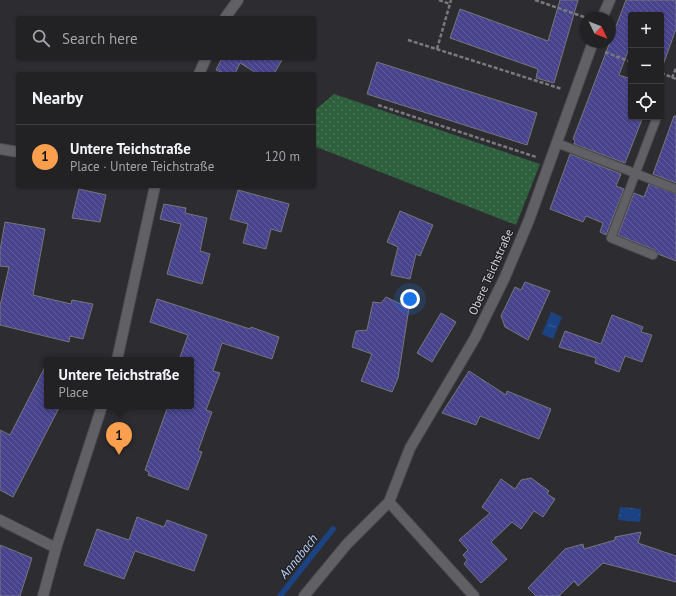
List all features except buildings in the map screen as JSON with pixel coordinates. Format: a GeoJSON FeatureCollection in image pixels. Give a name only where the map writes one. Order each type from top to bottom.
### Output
{"type":"FeatureCollection","features":[{"type":"Feature","properties":{"kind":"street"},"geometry":{"type":"LineString","coordinates":[[226,16],[238,0]]}},
{"type":"Feature","properties":{"kind":"street"},"geometry":{"type":"LineString","coordinates":[[605,12],[610,0]]}},
{"type":"Feature","properties":{"kind":"street","name":"Obere Teichstraße"},"geometry":{"type":"LineString","coordinates":[[304,596],[347,544],[389,502],[410,448],[475,338],[505,277],[529,220],[591,48]]}},
{"type":"Feature","properties":{"kind":"street"},"geometry":{"type":"LineString","coordinates":[[200,72],[205,60]]}},
{"type":"Feature","properties":{"kind":"street"},"geometry":{"type":"LineString","coordinates":[[0,149],[16,152]]}},
{"type":"Feature","properties":{"kind":"street"},"geometry":{"type":"LineString","coordinates":[[117,357],[155,188]]}},
{"type":"Feature","properties":{"kind":"street"},"geometry":{"type":"LineString","coordinates":[[43,596],[56,548],[101,409]]}},
{"type":"Feature","properties":{"kind":"street"},"geometry":{"type":"LineString","coordinates":[[389,502],[474,596]]}},
{"type":"Feature","properties":{"kind":"street"},"geometry":{"type":"LineString","coordinates":[[0,520],[56,548]]}},
{"type":"Feature","properties":{"kind":"lane"},"geometry":{"type":"LineString","coordinates":[[653,255],[611,238],[656,120]]}},
{"type":"Feature","properties":{"kind":"lane"},"geometry":{"type":"LineString","coordinates":[[557,143],[676,189]]}},
{"type":"Feature","properties":{"kind":"path"},"geometry":{"type":"LineString","coordinates":[[439,0],[450,4]]}},
{"type":"Feature","properties":{"kind":"path"},"geometry":{"type":"LineString","coordinates":[[437,49],[451,0]]}},
{"type":"Feature","properties":{"kind":"path"},"geometry":{"type":"LineString","coordinates":[[535,0],[580,16]]}},
{"type":"Feature","properties":{"kind":"path"},"geometry":{"type":"LineString","coordinates":[[408,40],[574,93]]}},
{"type":"Feature","properties":{"kind":"path"},"geometry":{"type":"LineString","coordinates":[[599,48],[628,61]]}},
{"type":"Feature","properties":{"kind":"path"},"geometry":{"type":"LineString","coordinates":[[672,78],[676,68]]}},
{"type":"Feature","properties":{"kind":"path"},"geometry":{"type":"LineString","coordinates":[[664,74],[676,79]]}},
{"type":"Feature","properties":{"kind":"path"},"geometry":{"type":"LineString","coordinates":[[378,105],[550,162]]}},
{"type":"Feature","properties":{"kind":"green space"},"geometry":{"type":"Polygon","coordinates":[[[334,94],[540,164],[516,225],[316,147],[316,109],[334,94]]]}},
{"type":"Feature","properties":{"kind":"water"},"geometry":{"type":"Polygon","coordinates":[[[551,312],[562,317],[553,339],[542,334],[551,312]]]}},
{"type":"Feature","properties":{"kind":"water"},"geometry":{"type":"Polygon","coordinates":[[[620,507],[641,509],[640,522],[618,520],[620,507]]]}},
{"type":"Feature","properties":{"kind":"waterway","name":"Annabach"},"geometry":{"type":"LineString","coordinates":[[280,596],[333,529]]}},
{"type":"Feature","properties":{"kind":"place","name":"Untere Teichstraße"},"geometry":{"type":"Point","coordinates":[119,455]}}]}
